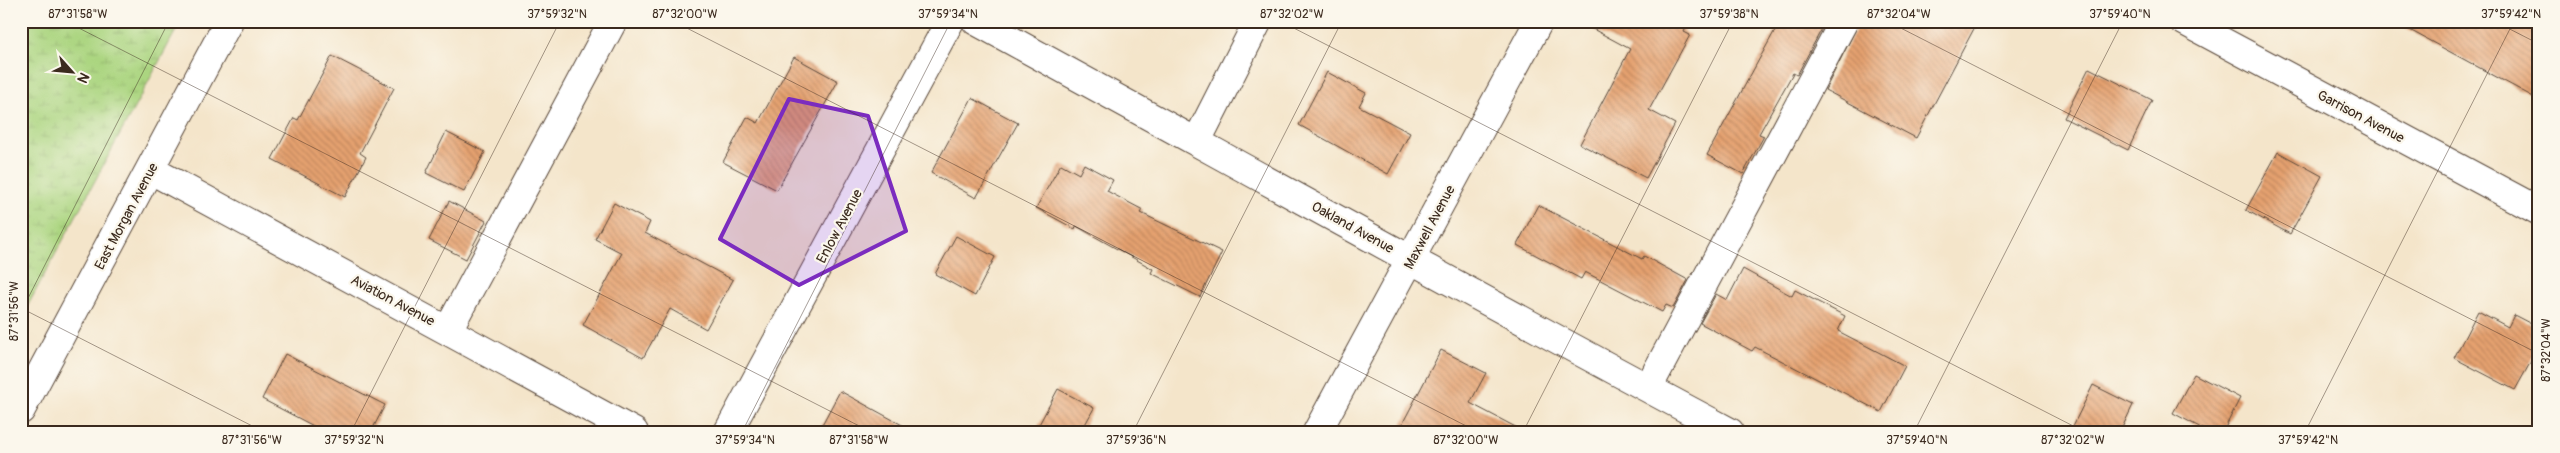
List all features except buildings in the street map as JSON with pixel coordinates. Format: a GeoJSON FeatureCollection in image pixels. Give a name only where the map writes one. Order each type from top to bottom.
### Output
{"type":"FeatureCollection","features":[{"type":"Feature","properties":{"kind":"street","name":"East Morgan Avenue"},"geometry":{"type":"LineString","coordinates":[[21,410],[229,21]]}},
{"type":"Feature","properties":{"kind":"street","name":"Enlow Avenue"},"geometry":{"type":"LineString","coordinates":[[728,432],[950,21]]}},
{"type":"Feature","properties":{"kind":"street","name":"Oakland Avenue"},"geometry":{"type":"LineString","coordinates":[[976,21],[1412,259],[1518,320],[1730,432]]}},
{"type":"Feature","properties":{"kind":"street"},"geometry":{"type":"LineString","coordinates":[[1196,141],[1258,21]]}},
{"type":"Feature","properties":{"kind":"street","name":"Maxwell Avenue"},"geometry":{"type":"LineString","coordinates":[[1317,432],[1539,21]]}},
{"type":"Feature","properties":{"kind":"street"},"geometry":{"type":"LineString","coordinates":[[1648,388],[1844,21]]}},
{"type":"Feature","properties":{"kind":"street","name":"Garrison Avenue"},"geometry":{"type":"LineString","coordinates":[[2184,21],[2539,212]]}},
{"type":"Feature","properties":{"kind":"street"},"geometry":{"type":"LineString","coordinates":[[448,330],[610,22]]}},
{"type":"Feature","properties":{"kind":"street","name":"Aviation Avenue"},"geometry":{"type":"LineString","coordinates":[[151,170],[448,330],[591,422],[634,432]]}},
{"type":"Feature","properties":{"kind":"highlighted area"},"geometry":{"type":"Polygon","coordinates":[[[789,99],[868,116],[906,231],[799,285],[720,239],[789,99]]]}},
{"type":"Feature","properties":{"kind":"green space"},"geometry":{"type":"Polygon","coordinates":[[[21,21],[181,21],[21,318],[21,21]]]}}]}
